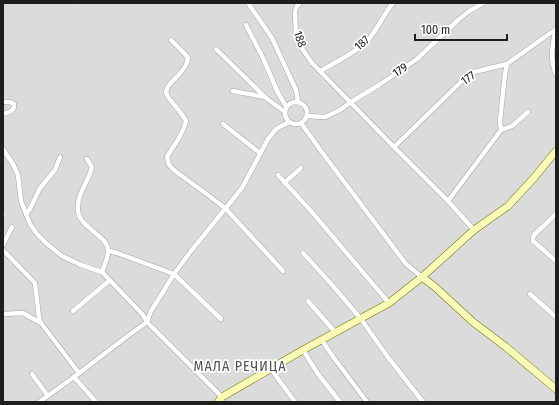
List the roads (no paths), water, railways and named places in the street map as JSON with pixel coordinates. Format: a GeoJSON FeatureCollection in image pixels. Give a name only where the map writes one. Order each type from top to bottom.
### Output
{"type":"FeatureCollection","features":[{"type":"Feature","properties":{"kind":"main road"},"geometry":{"type":"LineString","coordinates":[[220,400],[321,339],[389,303],[422,277],[474,230],[508,206],[556,151]]}},
{"type":"Feature","properties":{"kind":"main road"},"geometry":{"type":"LineString","coordinates":[[422,277],[473,322],[506,347],[556,389]]}},
{"type":"Feature","properties":{"kind":"street"},"geometry":{"type":"LineString","coordinates":[[248,3],[256,13],[275,45],[296,90],[298,102]]}},
{"type":"Feature","properties":{"kind":"street","name":"188"},"geometry":{"type":"LineString","coordinates":[[300,3],[295,11],[296,34],[303,50],[312,64],[448,200],[474,230]]}},
{"type":"Feature","properties":{"kind":"street","name":"187"},"geometry":{"type":"LineString","coordinates":[[320,71],[358,48],[368,40],[393,3]]}},
{"type":"Feature","properties":{"kind":"street","name":"179"},"geometry":{"type":"LineString","coordinates":[[307,116],[325,116],[340,110],[379,85],[417,59],[458,20],[483,3]]}},
{"type":"Feature","properties":{"kind":"street"},"geometry":{"type":"LineString","coordinates":[[246,25],[263,58],[278,93],[286,106],[285,116],[289,122],[295,124],[304,121],[307,116],[307,111],[303,104],[292,102],[286,106]]}},
{"type":"Feature","properties":{"kind":"street"},"geometry":{"type":"LineString","coordinates":[[556,29],[552,60],[556,74]]}},
{"type":"Feature","properties":{"kind":"street","name":"177"},"geometry":{"type":"LineString","coordinates":[[394,147],[466,77],[474,72],[507,64],[556,29]]}},
{"type":"Feature","properties":{"kind":"street"},"geometry":{"type":"LineString","coordinates":[[171,40],[188,58],[182,72],[166,90],[168,96],[186,120],[185,127],[167,158],[169,165],[226,209],[283,272]]}},
{"type":"Feature","properties":{"kind":"street"},"geometry":{"type":"LineString","coordinates":[[216,49],[266,98],[285,112]]}},
{"type":"Feature","properties":{"kind":"street"},"geometry":{"type":"LineString","coordinates":[[501,130],[500,121],[507,64]]}},
{"type":"Feature","properties":{"kind":"street"},"geometry":{"type":"LineString","coordinates":[[233,91],[266,98]]}},
{"type":"Feature","properties":{"kind":"street"},"geometry":{"type":"LineString","coordinates":[[3,102],[14,104],[11,111],[3,114]]}},
{"type":"Feature","properties":{"kind":"street"},"geometry":{"type":"LineString","coordinates":[[448,200],[501,130],[512,126],[528,112]]}},
{"type":"Feature","properties":{"kind":"street"},"geometry":{"type":"LineString","coordinates":[[39,402],[147,322],[174,274],[242,188],[268,139],[276,129],[289,122]]}},
{"type":"Feature","properties":{"kind":"street"},"geometry":{"type":"LineString","coordinates":[[301,123],[406,264],[422,277]]}},
{"type":"Feature","properties":{"kind":"street"},"geometry":{"type":"LineString","coordinates":[[223,124],[260,153]]}},
{"type":"Feature","properties":{"kind":"street"},"geometry":{"type":"LineString","coordinates":[[3,149],[18,175],[21,201],[30,224],[37,234],[62,256],[80,265],[102,272],[220,400]]}},
{"type":"Feature","properties":{"kind":"street"},"geometry":{"type":"LineString","coordinates":[[26,214],[40,188],[55,170],[60,157]]}},
{"type":"Feature","properties":{"kind":"street"},"geometry":{"type":"LineString","coordinates":[[87,159],[92,167],[78,203],[78,212],[83,222],[107,245],[109,251],[102,272]]}},
{"type":"Feature","properties":{"kind":"street"},"geometry":{"type":"LineString","coordinates":[[284,183],[301,168]]}},
{"type":"Feature","properties":{"kind":"street"},"geometry":{"type":"LineString","coordinates":[[278,175],[311,211],[389,303]]}},
{"type":"Feature","properties":{"kind":"street"},"geometry":{"type":"LineString","coordinates":[[556,214],[534,235],[533,238],[533,241],[556,261]]}},
{"type":"Feature","properties":{"kind":"street"},"geometry":{"type":"LineString","coordinates":[[3,245],[12,227]]}},
{"type":"Feature","properties":{"kind":"street"},"geometry":{"type":"LineString","coordinates":[[3,250],[35,283],[39,318],[41,323],[79,373]]}},
{"type":"Feature","properties":{"kind":"street"},"geometry":{"type":"LineString","coordinates":[[109,251],[174,274],[221,319]]}},
{"type":"Feature","properties":{"kind":"street"},"geometry":{"type":"LineString","coordinates":[[304,253],[361,319],[386,356],[423,402]]}},
{"type":"Feature","properties":{"kind":"street"},"geometry":{"type":"LineString","coordinates":[[73,311],[109,281]]}},
{"type":"Feature","properties":{"kind":"street"},"geometry":{"type":"LineString","coordinates":[[530,294],[556,317]]}},
{"type":"Feature","properties":{"kind":"street"},"geometry":{"type":"LineString","coordinates":[[308,301],[335,332]]}},
{"type":"Feature","properties":{"kind":"street"},"geometry":{"type":"LineString","coordinates":[[4,314],[23,313],[41,323]]}},
{"type":"Feature","properties":{"kind":"street"},"geometry":{"type":"LineString","coordinates":[[321,339],[367,402]]}},
{"type":"Feature","properties":{"kind":"street"},"geometry":{"type":"LineString","coordinates":[[303,350],[318,374],[340,402]]}},
{"type":"Feature","properties":{"kind":"street"},"geometry":{"type":"LineString","coordinates":[[271,369],[295,402]]}},
{"type":"Feature","properties":{"kind":"street"},"geometry":{"type":"LineString","coordinates":[[32,374],[48,396]]}},
{"type":"Feature","properties":{"kind":"street"},"geometry":{"type":"LineString","coordinates":[[74,377],[96,402]]}},
{"type":"Feature","properties":{"kind":"district","name":"МАЛА РЕЧИЦА"},"geometry":{"type":"Point","coordinates":[240,366]}}]}
